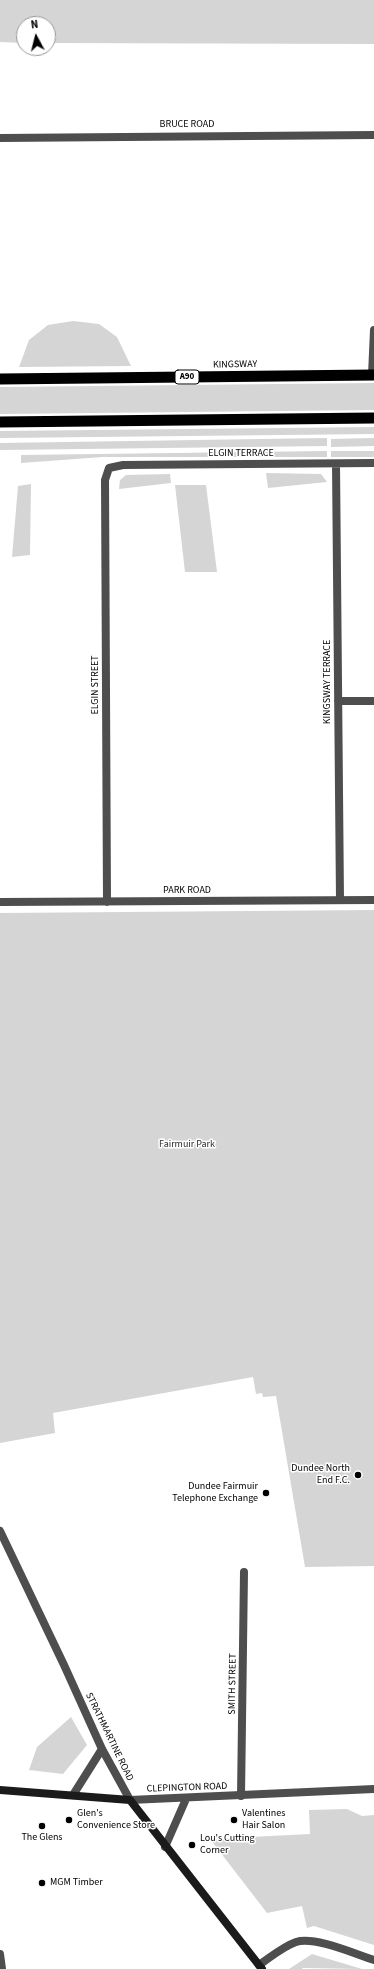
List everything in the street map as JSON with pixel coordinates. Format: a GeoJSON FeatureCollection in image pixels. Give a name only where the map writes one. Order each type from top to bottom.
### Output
{"type":"FeatureCollection","features":[{"type":"Feature","properties":{"kind":"highway","name":"KINGSWAY"},"geometry":{"type":"LineString","coordinates":[[0,380],[373,375]]}},
{"type":"Feature","properties":{"kind":"highway"},"geometry":{"type":"LineString","coordinates":[[0,422],[374,418]]}},
{"type":"Feature","properties":{"kind":"main road","name":"CLEPINGTON ROAD"},"geometry":{"type":"LineString","coordinates":[[0,1790],[130,1800]]}},
{"type":"Feature","properties":{"kind":"main road","name":"STRATHMARTINE ROAD"},"geometry":{"type":"LineString","coordinates":[[130,1800],[165,1847],[261,1967]]}},
{"type":"Feature","properties":{"kind":"street","name":"BRUCE ROAD"},"geometry":{"type":"LineString","coordinates":[[0,138],[374,135]]}},
{"type":"Feature","properties":{"kind":"street"},"geometry":{"type":"LineString","coordinates":[[373,375],[374,330]]}},
{"type":"Feature","properties":{"kind":"street","name":"ELGIN TERRACE"},"geometry":{"type":"LineString","coordinates":[[109,468],[123,465],[374,463]]}},
{"type":"Feature","properties":{"kind":"street","name":"KINGSWAY TERRACE"},"geometry":{"type":"LineString","coordinates":[[336,464],[340,900]]}},
{"type":"Feature","properties":{"kind":"street","name":"ELGIN STREET"},"geometry":{"type":"LineString","coordinates":[[107,902],[105,480],[109,468]]}},
{"type":"Feature","properties":{"kind":"street"},"geometry":{"type":"LineString","coordinates":[[338,701],[374,700]]}},
{"type":"Feature","properties":{"kind":"street","name":"PARK ROAD"},"geometry":{"type":"LineString","coordinates":[[0,902],[374,900]]}},
{"type":"Feature","properties":{"kind":"street","name":"STRATHMARTINE ROAD"},"geometry":{"type":"LineString","coordinates":[[0,1532],[64,1664],[102,1749],[130,1800]]}},
{"type":"Feature","properties":{"kind":"street","name":"SMITH STREET"},"geometry":{"type":"LineString","coordinates":[[241,1796],[244,1572]]}},
{"type":"Feature","properties":{"kind":"street"},"geometry":{"type":"LineString","coordinates":[[73,1795],[102,1749]]}},
{"type":"Feature","properties":{"kind":"street","name":"CLEPINGTON ROAD"},"geometry":{"type":"LineString","coordinates":[[130,1800],[186,1799],[374,1789]]}},
{"type":"Feature","properties":{"kind":"street"},"geometry":{"type":"LineString","coordinates":[[165,1847],[186,1799]]}},
{"type":"Feature","properties":{"kind":"street"},"geometry":{"type":"LineString","coordinates":[[261,1967],[282,1949],[298,1942],[312,1941],[374,1960]]}},
{"type":"Feature","properties":{"kind":"street"},"geometry":{"type":"LineString","coordinates":[[0,1954],[2,1969]]}},
{"type":"Feature","properties":{"kind":"green space"},"geometry":{"type":"Polygon","coordinates":[[[0,0],[374,0],[374,44],[56,43],[56,16],[16,16],[16,43],[0,42],[0,0]]]}},
{"type":"Feature","properties":{"kind":"green space"},"geometry":{"type":"Polygon","coordinates":[[[73,321],[99,324],[117,337],[131,366],[19,367],[29,340],[48,325],[73,321]]]}},
{"type":"Feature","properties":{"kind":"green space"},"geometry":{"type":"Polygon","coordinates":[[[374,383],[374,410],[0,414],[0,387],[374,383]]]}},
{"type":"Feature","properties":{"kind":"green space"},"geometry":{"type":"Polygon","coordinates":[[[374,427],[374,434],[0,438],[0,431],[374,427]]]}},
{"type":"Feature","properties":{"kind":"green space"},"geometry":{"type":"Polygon","coordinates":[[[327,438],[327,446],[0,450],[0,443],[327,438]]]}},
{"type":"Feature","properties":{"kind":"green space"},"geometry":{"type":"Polygon","coordinates":[[[374,438],[374,446],[331,447],[331,439],[374,438]]]}},
{"type":"Feature","properties":{"kind":"green space"},"geometry":{"type":"Polygon","coordinates":[[[327,451],[327,457],[103,457],[21,463],[21,455],[327,451]]]}},
{"type":"Feature","properties":{"kind":"green space"},"geometry":{"type":"Polygon","coordinates":[[[331,451],[374,451],[374,457],[331,457],[331,451]]]}},
{"type":"Feature","properties":{"kind":"green space"},"geometry":{"type":"Polygon","coordinates":[[[266,473],[321,474],[327,482],[268,488],[266,473]]]}},
{"type":"Feature","properties":{"kind":"green space"},"geometry":{"type":"Polygon","coordinates":[[[170,474],[171,483],[119,489],[120,480],[126,475],[170,474]]]}},
{"type":"Feature","properties":{"kind":"green space"},"geometry":{"type":"Polygon","coordinates":[[[31,484],[30,555],[12,557],[18,486],[31,484]]]}},
{"type":"Feature","properties":{"kind":"green space"},"geometry":{"type":"Polygon","coordinates":[[[175,485],[206,485],[217,572],[185,572],[175,485]]]}},
{"type":"Feature","properties":{"kind":"green space","name":"Fairmuir Park"},"geometry":{"type":"Polygon","coordinates":[[[374,910],[374,1566],[305,1567],[276,1396],[263,1397],[262,1393],[256,1394],[253,1377],[53,1413],[55,1433],[0,1443],[0,913],[374,910]]]}},
{"type":"Feature","properties":{"kind":"green space"},"geometry":{"type":"Polygon","coordinates":[[[71,1717],[87,1745],[63,1774],[29,1770],[37,1747],[71,1717]]]}},
{"type":"Feature","properties":{"kind":"green space"},"geometry":{"type":"Polygon","coordinates":[[[347,1809],[362,1816],[374,1815],[374,1945],[314,1926],[307,1928],[302,1906],[267,1913],[210,1839],[310,1834],[309,1810],[347,1809]]]}},
{"type":"Feature","properties":{"kind":"green space"},"geometry":{"type":"Polygon","coordinates":[[[312,1954],[362,1969],[289,1969],[312,1954]]]}},
{"type":"Feature","properties":{"kind":"place","name":"Dundee North End F.C."},"geometry":{"type":"Point","coordinates":[358,1475]}},
{"type":"Feature","properties":{"kind":"place","name":"Dundee Fairmuir Telephone Exchange"},"geometry":{"type":"Point","coordinates":[266,1493]}},
{"type":"Feature","properties":{"kind":"place","name":"Glen's Convenience Store"},"geometry":{"type":"Point","coordinates":[69,1820]}},
{"type":"Feature","properties":{"kind":"place","name":"Valentines Hair Salon"},"geometry":{"type":"Point","coordinates":[234,1820]}},
{"type":"Feature","properties":{"kind":"place","name":"The Glens"},"geometry":{"type":"Point","coordinates":[42,1826]}},
{"type":"Feature","properties":{"kind":"place","name":"Lou's Cutting Corner"},"geometry":{"type":"Point","coordinates":[192,1845]}},
{"type":"Feature","properties":{"kind":"place","name":"MGM Timber"},"geometry":{"type":"Point","coordinates":[42,1883]}}]}
